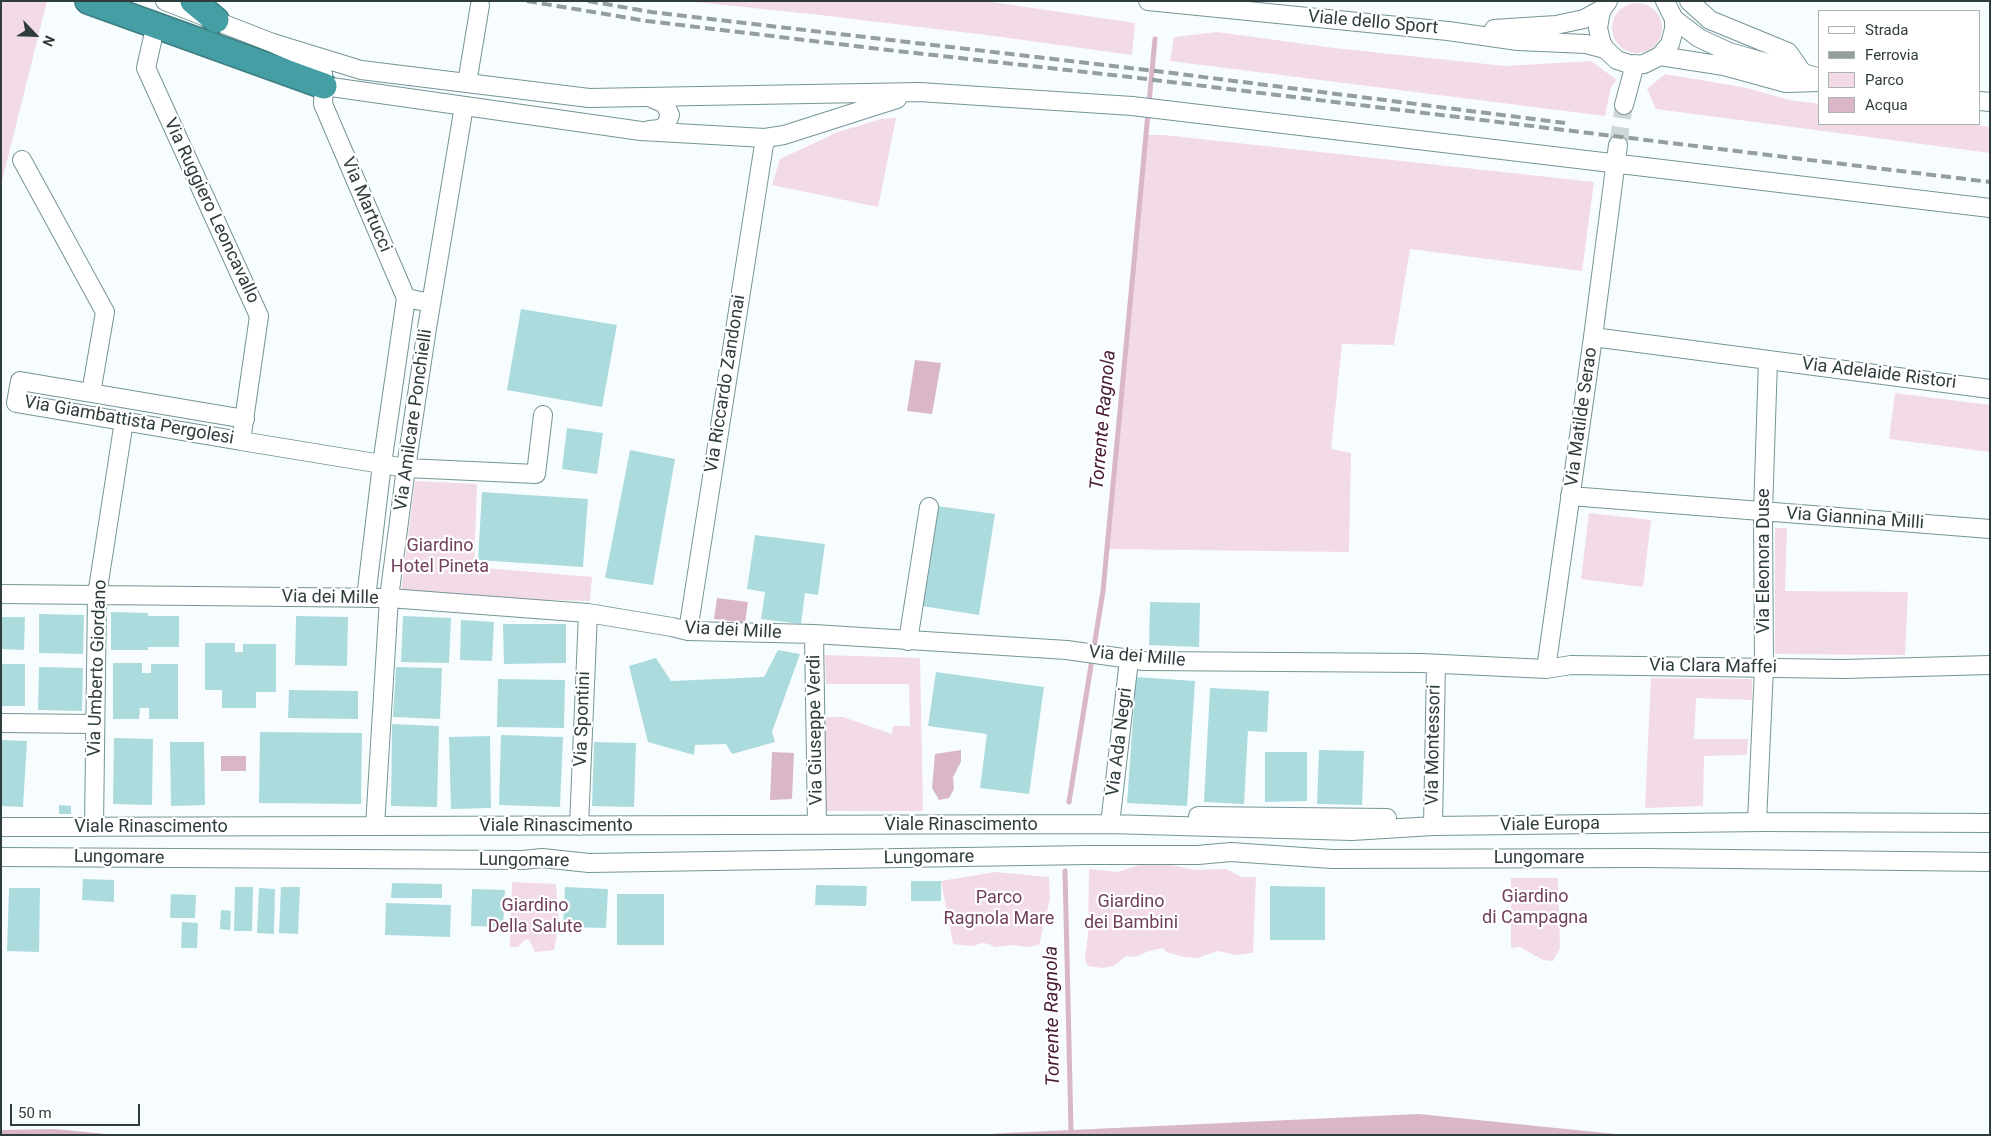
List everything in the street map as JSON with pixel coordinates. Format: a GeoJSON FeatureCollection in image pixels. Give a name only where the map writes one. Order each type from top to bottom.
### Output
{"type":"FeatureCollection","features":[{"type":"Feature","properties":{"kind":"highway"},"geometry":{"type":"LineString","coordinates":[[88,1],[324,86]]}},
{"type":"Feature","properties":{"kind":"highway"},"geometry":{"type":"LineString","coordinates":[[193,1],[216,20]]}},
{"type":"Feature","properties":{"kind":"street"},"geometry":{"type":"LineString","coordinates":[[165,1],[270,42],[361,70]]}},
{"type":"Feature","properties":{"kind":"street","name":"Viale dello Sport"},"geometry":{"type":"LineString","coordinates":[[1148,1],[1448,31],[1518,41],[1586,44],[1605,49],[1617,60],[1636,64]]}},
{"type":"Feature","properties":{"kind":"street"},"geometry":{"type":"LineString","coordinates":[[1665,1],[1674,19],[1699,38],[1729,52],[1756,61],[1818,77]]}},
{"type":"Feature","properties":{"kind":"street"},"geometry":{"type":"LineString","coordinates":[[1689,1],[1710,20],[1788,52],[1802,72]]}},
{"type":"Feature","properties":{"kind":"street"},"geometry":{"type":"LineString","coordinates":[[467,82],[480,5]]}},
{"type":"Feature","properties":{"kind":"street"},"geometry":{"type":"LineString","coordinates":[[1605,5],[1598,28],[1605,49]]}},
{"type":"Feature","properties":{"kind":"street","name":"Viale dello Sport"},"geometry":{"type":"LineString","coordinates":[[1448,31],[1556,24],[1584,19],[1605,5]]}},
{"type":"Feature","properties":{"kind":"street"},"geometry":{"type":"LineString","coordinates":[[1624,105],[1636,64],[1644,64],[1660,56],[1670,44],[1674,29],[1674,19]]}},
{"type":"Feature","properties":{"kind":"street","name":"Via Ruggiero Leoncavallo"},"geometry":{"type":"LineString","coordinates":[[153,38],[146,68],[259,316],[245,418]]}},
{"type":"Feature","properties":{"kind":"street","name":"Via Martucci"},"geometry":{"type":"LineString","coordinates":[[270,42],[310,60],[319,67],[323,74],[323,104],[406,298]]}},
{"type":"Feature","properties":{"kind":"street"},"geometry":{"type":"LineString","coordinates":[[1660,56],[1724,66],[1786,83],[1818,82]]}},
{"type":"Feature","properties":{"kind":"street"},"geometry":{"type":"LineString","coordinates":[[919,92],[784,135],[765,138],[641,131],[324,86],[328,78],[335,74],[345,70],[361,70],[589,98],[919,92],[1132,106],[1990,208]]}},
{"type":"Feature","properties":{"kind":"street"},"geometry":{"type":"LineString","coordinates":[[641,131],[663,127],[670,119],[670,111],[665,104],[648,96]]}},
{"type":"Feature","properties":{"kind":"street","name":"Via Amilcare Ponchielli"},"geometry":{"type":"LineString","coordinates":[[375,826],[389,598],[431,303],[464,106]]}},
{"type":"Feature","properties":{"kind":"street","name":"Via Riccardo Zandonai"},"geometry":{"type":"LineString","coordinates":[[688,631],[765,138]]}},
{"type":"Feature","properties":{"kind":"street","name":"Via Matilde Serao"},"geometry":{"type":"LineString","coordinates":[[1546,669],[1594,337],[1618,145]]}},
{"type":"Feature","properties":{"kind":"street"},"geometry":{"type":"LineString","coordinates":[[22,160],[105,312],[91,393]]}},
{"type":"Feature","properties":{"kind":"street"},"geometry":{"type":"LineString","coordinates":[[406,298],[431,303]]}},
{"type":"Feature","properties":{"kind":"street","name":"Via Amilcare Ponchielli"},"geometry":{"type":"LineString","coordinates":[[366,598],[382,464],[406,298]]}},
{"type":"Feature","properties":{"kind":"street","name":"Via Adelaide Ristori"},"geometry":{"type":"LineString","coordinates":[[1594,337],[1990,389]]}},
{"type":"Feature","properties":{"kind":"street","name":"Via Eleonora Duse"},"geometry":{"type":"LineString","coordinates":[[1757,822],[1764,668],[1763,512],[1768,360]]}},
{"type":"Feature","properties":{"kind":"street","name":"Via Giambattista Pergolesi"},"geometry":{"type":"LineString","coordinates":[[242,441],[245,418],[20,381],[16,403],[242,441],[406,468],[536,474],[544,415]]}},
{"type":"Feature","properties":{"kind":"street","name":"Via Umberto Giordano"},"geometry":{"type":"LineString","coordinates":[[94,827],[97,595],[124,421]]}},
{"type":"Feature","properties":{"kind":"street","name":"Via Giannina Milli"},"geometry":{"type":"LineString","coordinates":[[1570,496],[1990,529]]}},
{"type":"Feature","properties":{"kind":"street"},"geometry":{"type":"LineString","coordinates":[[908,641],[929,507]]}},
{"type":"Feature","properties":{"kind":"street","name":"Via dei Mille"},"geometry":{"type":"LineString","coordinates":[[1,594],[389,598],[588,612],[688,631],[814,634],[1068,650],[1122,659],[1192,662],[1436,664]]}},
{"type":"Feature","properties":{"kind":"street","name":"Via Spontini"},"geometry":{"type":"LineString","coordinates":[[579,826],[588,612]]}},
{"type":"Feature","properties":{"kind":"street","name":"Via Giuseppe Verdi"},"geometry":{"type":"LineString","coordinates":[[814,634],[817,825]]}},
{"type":"Feature","properties":{"kind":"street","name":"Via Ada Negri"},"geometry":{"type":"LineString","coordinates":[[1110,824],[1122,659]]}},
{"type":"Feature","properties":{"kind":"street","name":"Via Clara Maffei"},"geometry":{"type":"LineString","coordinates":[[1436,664],[1546,669],[1571,665],[1764,668],[1990,665]]}},
{"type":"Feature","properties":{"kind":"street","name":"Via Montessori"},"geometry":{"type":"LineString","coordinates":[[1428,823],[1436,664]]}},
{"type":"Feature","properties":{"kind":"street"},"geometry":{"type":"LineString","coordinates":[[1,723],[95,724]]}},
{"type":"Feature","properties":{"kind":"street","name":"Viale Europa"},"geometry":{"type":"LineString","coordinates":[[1128,815],[1428,823],[1990,823]]}},
{"type":"Feature","properties":{"kind":"street","name":"Viale Europa"},"geometry":{"type":"LineString","coordinates":[[1110,824],[1352,831],[1428,823]]}},
{"type":"Feature","properties":{"kind":"street","name":"Viale Rinascimento"},"geometry":{"type":"LineString","coordinates":[[1,827],[1110,824]]}},
{"type":"Feature","properties":{"kind":"street","name":"Lungomare"},"geometry":{"type":"LineString","coordinates":[[1,857],[374,860],[523,860],[542,858],[589,863],[1088,854],[1198,855],[1231,852],[1332,859],[1644,858],[1990,862]]}},
{"type":"Feature","properties":{"kind":"green space"},"geometry":{"type":"Polygon","coordinates":[[[1,1],[47,1],[1,185],[1,1]]]}},
{"type":"Feature","properties":{"kind":"green space"},"geometry":{"type":"Polygon","coordinates":[[[686,1],[985,1],[1135,23],[1132,55],[994,36],[686,1]]]}},
{"type":"Feature","properties":{"kind":"green space"},"geometry":{"type":"Polygon","coordinates":[[[1632,3],[1642,3],[1655,10],[1662,23],[1662,33],[1655,46],[1642,53],[1632,53],[1623,49],[1616,42],[1612,33],[1612,23],[1616,14],[1623,7],[1632,3]]]}},
{"type":"Feature","properties":{"kind":"green space"},"geometry":{"type":"Polygon","coordinates":[[[1217,32],[1334,48],[1505,66],[1591,61],[1617,80],[1611,87],[1605,116],[1170,61],[1174,37],[1217,32]]]}},
{"type":"Feature","properties":{"kind":"green space"},"geometry":{"type":"Polygon","coordinates":[[[1665,74],[1747,88],[1789,100],[1818,104],[1818,125],[1975,125],[1990,127],[1990,153],[1656,109],[1647,89],[1665,74]]]}},
{"type":"Feature","properties":{"kind":"green space"},"geometry":{"type":"Polygon","coordinates":[[[896,118],[878,207],[772,185],[780,159],[838,132],[881,119],[896,118]]]}},
{"type":"Feature","properties":{"kind":"green space"},"geometry":{"type":"Polygon","coordinates":[[[1146,135],[1164,135],[1594,182],[1582,271],[1410,249],[1394,345],[1342,344],[1331,449],[1351,453],[1349,552],[1107,549],[1146,135]]]}},
{"type":"Feature","properties":{"kind":"green space"},"geometry":{"type":"Polygon","coordinates":[[[1895,393],[1990,405],[1990,452],[1889,439],[1895,393]]]}},
{"type":"Feature","properties":{"kind":"green space","name":"Giardino Hotel Pineta"},"geometry":{"type":"Polygon","coordinates":[[[415,481],[477,484],[474,567],[592,577],[590,601],[467,598],[401,592],[415,481]]]}},
{"type":"Feature","properties":{"kind":"green space"},"geometry":{"type":"Polygon","coordinates":[[[1589,513],[1651,520],[1643,587],[1581,579],[1589,513]]]}},
{"type":"Feature","properties":{"kind":"green space"},"geometry":{"type":"Polygon","coordinates":[[[1775,528],[1787,528],[1785,591],[1908,592],[1905,655],[1775,654],[1775,528]]]}},
{"type":"Feature","properties":{"kind":"green space"},"geometry":{"type":"Polygon","coordinates":[[[825,655],[920,658],[923,811],[824,811],[825,717],[843,717],[892,734],[893,726],[910,726],[909,684],[826,684],[825,655]]]}},
{"type":"Feature","properties":{"kind":"green space"},"geometry":{"type":"Polygon","coordinates":[[[1651,678],[1752,679],[1752,700],[1696,698],[1694,739],[1748,739],[1747,755],[1704,756],[1703,806],[1645,808],[1651,678]]]}},
{"type":"Feature","properties":{"kind":"green space","name":"Giardino dei Bambini"},"geometry":{"type":"Polygon","coordinates":[[[1142,864],[1167,864],[1195,870],[1226,869],[1242,877],[1256,877],[1253,953],[1235,955],[1218,951],[1197,958],[1166,952],[1163,948],[1135,957],[1126,956],[1114,966],[1102,968],[1088,966],[1085,959],[1088,934],[1089,869],[1118,872],[1142,864]]]}},
{"type":"Feature","properties":{"kind":"green space","name":"Parco Ragnola Mare"},"geometry":{"type":"Polygon","coordinates":[[[995,872],[1049,877],[1050,899],[1039,945],[995,947],[982,943],[973,946],[953,944],[941,881],[995,872]]]}},
{"type":"Feature","properties":{"kind":"green space","name":"Giardino di Campagna"},"geometry":{"type":"Polygon","coordinates":[[[1511,878],[1558,878],[1560,948],[1553,961],[1543,960],[1520,947],[1511,948],[1511,878]]]}},
{"type":"Feature","properties":{"kind":"green space","name":"Giardino Della Salute"},"geometry":{"type":"Polygon","coordinates":[[[512,882],[556,884],[559,923],[554,950],[535,952],[529,940],[526,939],[518,947],[510,947],[512,882]]]}},
{"type":"Feature","properties":{"kind":"water"},"geometry":{"type":"Polygon","coordinates":[[[915,360],[941,363],[932,414],[907,411],[915,360]]]}},
{"type":"Feature","properties":{"kind":"water"},"geometry":{"type":"Polygon","coordinates":[[[717,598],[748,602],[745,623],[714,619],[717,598]]]}},
{"type":"Feature","properties":{"kind":"water"},"geometry":{"type":"Polygon","coordinates":[[[961,750],[961,762],[953,777],[954,789],[949,798],[939,800],[932,788],[935,754],[961,750]]]}},
{"type":"Feature","properties":{"kind":"water"},"geometry":{"type":"Polygon","coordinates":[[[772,752],[794,753],[792,799],[770,800],[772,752]]]}},
{"type":"Feature","properties":{"kind":"water"},"geometry":{"type":"Polygon","coordinates":[[[221,756],[246,756],[246,771],[221,771],[221,756]]]}},
{"type":"Feature","properties":{"kind":"water"},"geometry":{"type":"Polygon","coordinates":[[[1419,1114],[1625,1135],[976,1135],[1006,1133],[1419,1114]]]}},
{"type":"Feature","properties":{"kind":"water"},"geometry":{"type":"Polygon","coordinates":[[[54,1129],[116,1135],[1,1135],[1,1130],[54,1129]]]}},
{"type":"Feature","properties":{"kind":"building"},"geometry":{"type":"Polygon","coordinates":[[[521,309],[617,325],[602,407],[507,390],[521,309]]]}},
{"type":"Feature","properties":{"kind":"building"},"geometry":{"type":"Polygon","coordinates":[[[567,428],[603,433],[597,474],[562,469],[567,428]]]}},
{"type":"Feature","properties":{"kind":"building"},"geometry":{"type":"Polygon","coordinates":[[[630,450],[675,459],[653,585],[605,578],[630,450]]]}},
{"type":"Feature","properties":{"kind":"building"},"geometry":{"type":"Polygon","coordinates":[[[482,492],[588,499],[583,567],[478,560],[482,492]]]}},
{"type":"Feature","properties":{"kind":"building"},"geometry":{"type":"Polygon","coordinates":[[[937,506],[995,514],[979,615],[922,606],[937,506]]]}},
{"type":"Feature","properties":{"kind":"building"},"geometry":{"type":"Polygon","coordinates":[[[755,535],[825,544],[818,595],[805,593],[801,624],[761,619],[765,592],[747,589],[755,535]]]}},
{"type":"Feature","properties":{"kind":"building"},"geometry":{"type":"Polygon","coordinates":[[[1150,602],[1200,603],[1199,647],[1149,645],[1150,602]]]}},
{"type":"Feature","properties":{"kind":"building"},"geometry":{"type":"Polygon","coordinates":[[[111,612],[148,613],[148,616],[179,616],[179,647],[148,647],[148,650],[111,650],[111,612]]]}},
{"type":"Feature","properties":{"kind":"building"},"geometry":{"type":"Polygon","coordinates":[[[39,614],[84,615],[83,654],[39,653],[39,614]]]}},
{"type":"Feature","properties":{"kind":"building"},"geometry":{"type":"Polygon","coordinates":[[[296,616],[348,617],[347,666],[295,665],[296,616]]]}},
{"type":"Feature","properties":{"kind":"building"},"geometry":{"type":"Polygon","coordinates":[[[403,616],[451,618],[449,663],[401,662],[403,616]]]}},
{"type":"Feature","properties":{"kind":"building"},"geometry":{"type":"Polygon","coordinates":[[[1,617],[25,617],[24,650],[1,649],[1,617]]]}},
{"type":"Feature","properties":{"kind":"building"},"geometry":{"type":"Polygon","coordinates":[[[461,620],[494,622],[492,661],[460,660],[461,620]]]}},
{"type":"Feature","properties":{"kind":"building"},"geometry":{"type":"Polygon","coordinates":[[[503,624],[566,624],[566,663],[504,664],[503,624]]]}},
{"type":"Feature","properties":{"kind":"building"},"geometry":{"type":"Polygon","coordinates":[[[205,643],[235,643],[235,652],[243,652],[243,644],[276,644],[276,692],[256,692],[256,708],[222,708],[222,690],[205,690],[205,643]]]}},
{"type":"Feature","properties":{"kind":"building"},"geometry":{"type":"Polygon","coordinates":[[[778,650],[800,654],[772,732],[775,742],[732,754],[726,744],[695,745],[694,755],[648,742],[629,666],[656,658],[671,681],[764,677],[778,650]]]}},
{"type":"Feature","properties":{"kind":"building"},"geometry":{"type":"Polygon","coordinates":[[[113,663],[142,663],[142,673],[151,673],[151,664],[178,664],[178,719],[149,719],[149,708],[140,708],[139,719],[113,719],[113,663]]]}},
{"type":"Feature","properties":{"kind":"building"},"geometry":{"type":"Polygon","coordinates":[[[1,664],[25,664],[25,706],[1,706],[1,664]]]}},
{"type":"Feature","properties":{"kind":"building"},"geometry":{"type":"Polygon","coordinates":[[[39,667],[83,668],[82,711],[38,710],[39,667]]]}},
{"type":"Feature","properties":{"kind":"building"},"geometry":{"type":"Polygon","coordinates":[[[396,667],[442,668],[440,719],[393,717],[396,667]]]}},
{"type":"Feature","properties":{"kind":"building"},"geometry":{"type":"Polygon","coordinates":[[[936,672],[1044,687],[1029,794],[980,788],[987,734],[928,726],[936,672]]]}},
{"type":"Feature","properties":{"kind":"building"},"geometry":{"type":"Polygon","coordinates":[[[1136,677],[1195,681],[1187,806],[1127,803],[1136,677]]]}},
{"type":"Feature","properties":{"kind":"building"},"geometry":{"type":"Polygon","coordinates":[[[498,679],[565,680],[564,728],[497,727],[498,679]]]}},
{"type":"Feature","properties":{"kind":"building"},"geometry":{"type":"Polygon","coordinates":[[[1210,688],[1269,691],[1267,732],[1248,731],[1244,804],[1204,802],[1210,688]]]}},
{"type":"Feature","properties":{"kind":"building"},"geometry":{"type":"Polygon","coordinates":[[[289,690],[358,691],[358,719],[288,718],[289,690]]]}},
{"type":"Feature","properties":{"kind":"building"},"geometry":{"type":"Polygon","coordinates":[[[392,724],[439,726],[437,807],[391,806],[392,724]]]}},
{"type":"Feature","properties":{"kind":"building"},"geometry":{"type":"Polygon","coordinates":[[[260,732],[362,733],[361,804],[259,803],[260,732]]]}},
{"type":"Feature","properties":{"kind":"building"},"geometry":{"type":"Polygon","coordinates":[[[501,735],[563,737],[560,807],[499,805],[501,735]]]}},
{"type":"Feature","properties":{"kind":"building"},"geometry":{"type":"Polygon","coordinates":[[[490,736],[491,808],[451,809],[449,737],[490,736]]]}},
{"type":"Feature","properties":{"kind":"building"},"geometry":{"type":"Polygon","coordinates":[[[114,738],[153,739],[152,805],[113,804],[114,738]]]}},
{"type":"Feature","properties":{"kind":"building"},"geometry":{"type":"Polygon","coordinates":[[[1,740],[27,741],[23,807],[1,806],[1,740]]]}},
{"type":"Feature","properties":{"kind":"building"},"geometry":{"type":"Polygon","coordinates":[[[170,742],[204,742],[205,805],[171,806],[170,742]]]}},
{"type":"Feature","properties":{"kind":"building"},"geometry":{"type":"Polygon","coordinates":[[[594,742],[636,743],[634,807],[592,806],[594,742]]]}},
{"type":"Feature","properties":{"kind":"building"},"geometry":{"type":"Polygon","coordinates":[[[1319,750],[1364,751],[1362,805],[1317,804],[1319,750]]]}},
{"type":"Feature","properties":{"kind":"building"},"geometry":{"type":"Polygon","coordinates":[[[1265,752],[1307,752],[1307,801],[1265,802],[1265,752]]]}},
{"type":"Feature","properties":{"kind":"building"},"geometry":{"type":"Polygon","coordinates":[[[59,805],[71,806],[71,814],[59,814],[59,805]]]}},
{"type":"Feature","properties":{"kind":"building"},"geometry":{"type":"Polygon","coordinates":[[[83,879],[114,880],[114,902],[82,900],[83,879]]]}},
{"type":"Feature","properties":{"kind":"building"},"geometry":{"type":"Polygon","coordinates":[[[911,881],[941,881],[941,901],[911,901],[911,881]]]}},
{"type":"Feature","properties":{"kind":"building"},"geometry":{"type":"Polygon","coordinates":[[[392,883],[442,884],[442,898],[391,898],[392,883]]]}},
{"type":"Feature","properties":{"kind":"building"},"geometry":{"type":"Polygon","coordinates":[[[816,885],[867,886],[866,906],[815,905],[816,885]]]}},
{"type":"Feature","properties":{"kind":"building"},"geometry":{"type":"Polygon","coordinates":[[[1270,886],[1325,887],[1325,940],[1270,940],[1270,886]]]}},
{"type":"Feature","properties":{"kind":"building"},"geometry":{"type":"Polygon","coordinates":[[[235,887],[253,887],[252,931],[234,931],[235,887]]]}},
{"type":"Feature","properties":{"kind":"building"},"geometry":{"type":"Polygon","coordinates":[[[281,887],[300,887],[298,934],[279,933],[281,887]]]}},
{"type":"Feature","properties":{"kind":"building"},"geometry":{"type":"Polygon","coordinates":[[[565,887],[608,889],[606,928],[563,927],[565,887]]]}},
{"type":"Feature","properties":{"kind":"building"},"geometry":{"type":"Polygon","coordinates":[[[9,888],[40,888],[39,952],[7,951],[9,888]]]}},
{"type":"Feature","properties":{"kind":"building"},"geometry":{"type":"Polygon","coordinates":[[[259,888],[275,889],[274,934],[257,933],[259,888]]]}},
{"type":"Feature","properties":{"kind":"building"},"geometry":{"type":"Polygon","coordinates":[[[472,889],[505,890],[503,927],[471,926],[472,889]]]}},
{"type":"Feature","properties":{"kind":"building"},"geometry":{"type":"Polygon","coordinates":[[[171,894],[196,895],[195,918],[170,918],[171,894]]]}},
{"type":"Feature","properties":{"kind":"building"},"geometry":{"type":"Polygon","coordinates":[[[617,894],[664,894],[664,945],[617,945],[617,894]]]}},
{"type":"Feature","properties":{"kind":"building"},"geometry":{"type":"Polygon","coordinates":[[[386,903],[451,905],[450,937],[385,935],[386,903]]]}},
{"type":"Feature","properties":{"kind":"building"},"geometry":{"type":"Polygon","coordinates":[[[221,910],[231,911],[230,930],[220,929],[221,910]]]}},
{"type":"Feature","properties":{"kind":"building"},"geometry":{"type":"Polygon","coordinates":[[[182,922],[198,923],[197,948],[181,948],[182,922]]]}},
{"type":"Feature","properties":{"kind":"waterway","name":"Torrente Ragnola"},"geometry":{"type":"LineString","coordinates":[[1069,802],[1103,591],[1155,39]]}},
{"type":"Feature","properties":{"kind":"waterway","name":"Torrente Ragnola"},"geometry":{"type":"LineString","coordinates":[[1065,871],[1071,1130]]}},
{"type":"Feature","properties":{"kind":"tunnel"},"geometry":{"type":"LineString","coordinates":[[1618,145],[1624,105]]}},
{"type":"Feature","properties":{"kind":"railway"},"geometry":{"type":"LineString","coordinates":[[527,1],[647,21],[1130,77],[1990,182]]}},
{"type":"Feature","properties":{"kind":"railway"},"geometry":{"type":"LineString","coordinates":[[588,1],[651,12],[1164,72],[1565,123]]}}]}
